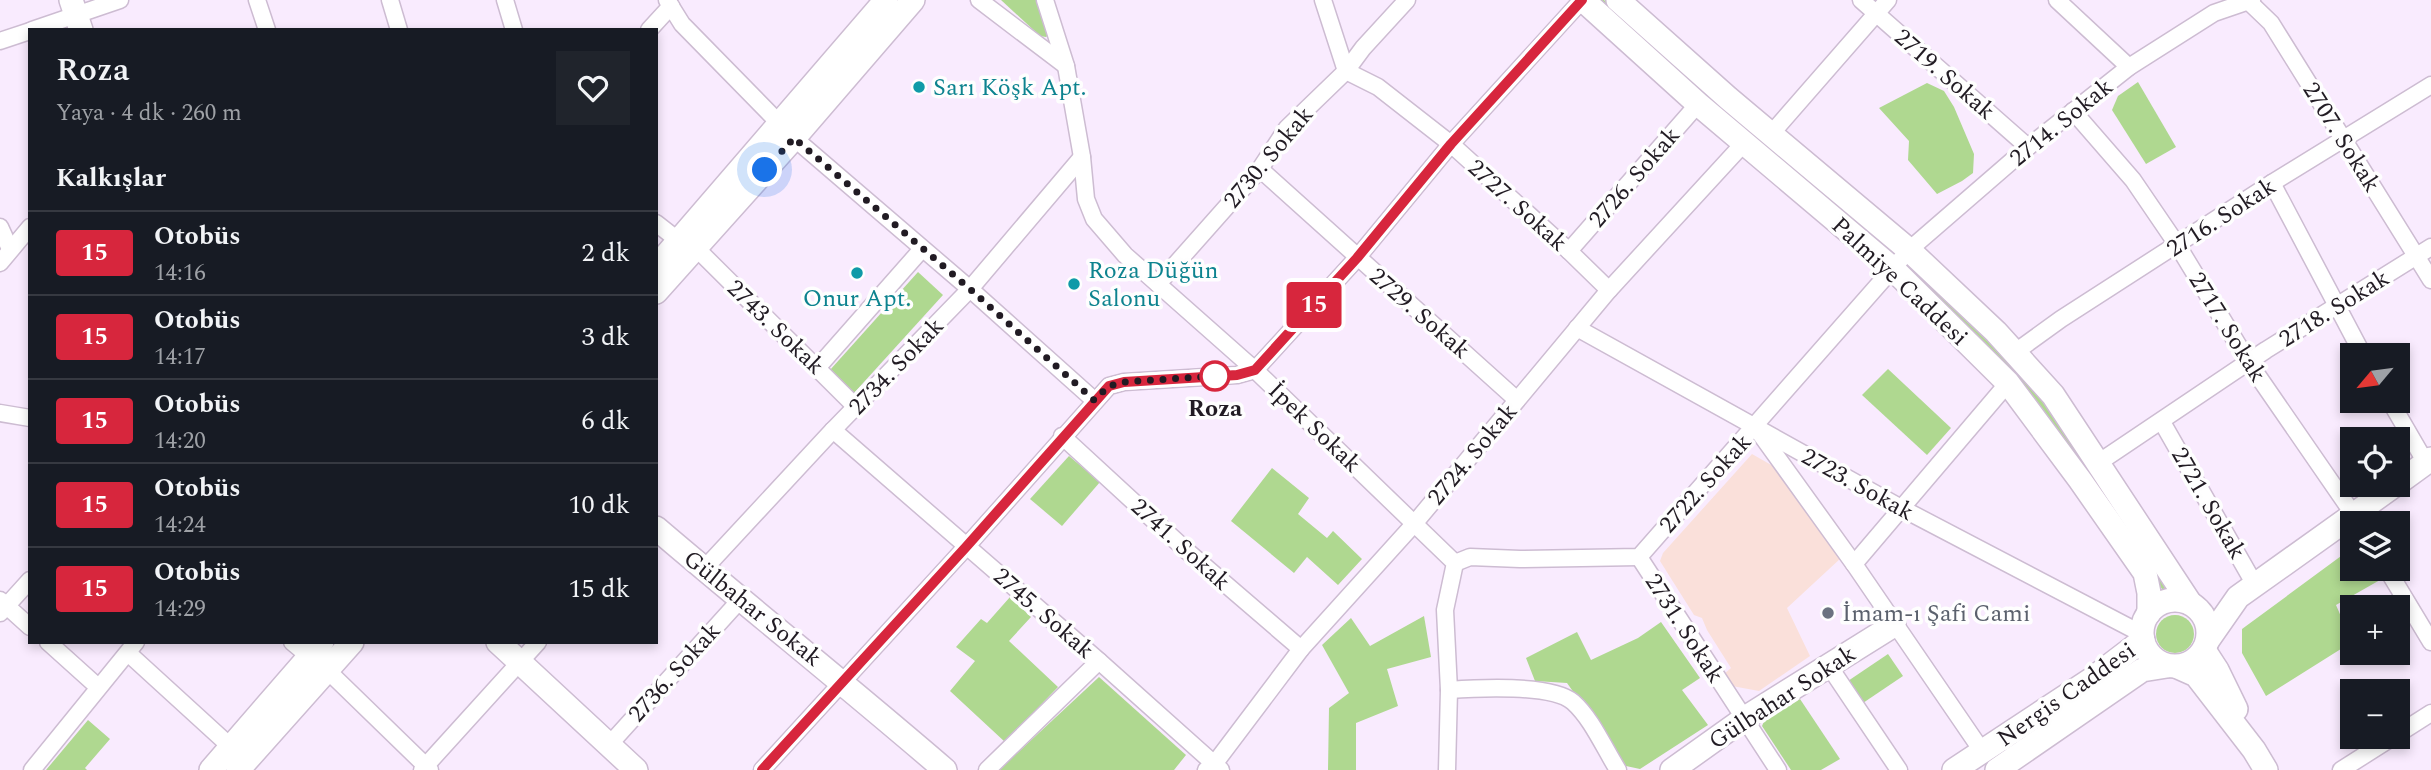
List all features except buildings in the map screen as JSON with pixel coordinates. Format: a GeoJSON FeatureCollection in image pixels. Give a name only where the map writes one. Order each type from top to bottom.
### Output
{"type":"FeatureCollection","features":[{"type":"Feature","properties":{"kind":"main road"},"geometry":{"type":"LineString","coordinates":[[786,131],[886,0]]}},
{"type":"Feature","properties":{"kind":"main road"},"geometry":{"type":"LineString","coordinates":[[658,289],[687,244],[786,131],[913,0]]}},
{"type":"Feature","properties":{"kind":"main road","name":"Palmiye Caddesi"},"geometry":{"type":"LineString","coordinates":[[1583,0],[1698,104],[1892,268],[2008,383],[2145,573],[2149,593],[2145,629]]}},
{"type":"Feature","properties":{"kind":"main road","name":"Palmiye Caddesi"},"geometry":{"type":"LineString","coordinates":[[1618,0],[1909,250],[1996,332],[2053,395],[2192,604]]}},
{"type":"Feature","properties":{"kind":"main road"},"geometry":{"type":"LineString","coordinates":[[658,266],[687,244]]}},
{"type":"Feature","properties":{"kind":"main road"},"geometry":{"type":"LineString","coordinates":[[2410,474],[2429,461]]}},
{"type":"Feature","properties":{"kind":"main road"},"geometry":{"type":"LineString","coordinates":[[2366,511],[2382,497]]}},
{"type":"Feature","properties":{"kind":"main road","name":"Gülbahar Sokak"},"geometry":{"type":"LineString","coordinates":[[658,530],[945,770]]}},
{"type":"Feature","properties":{"kind":"main road"},"geometry":{"type":"LineString","coordinates":[[2192,604],[2246,591],[2340,530]]}},
{"type":"Feature","properties":{"kind":"main road"},"geometry":{"type":"LineString","coordinates":[[2173,666],[2198,659],[2246,591]]}},
{"type":"Feature","properties":{"kind":"main road"},"geometry":{"type":"LineString","coordinates":[[2179,600],[2192,604],[2206,619],[2206,645],[2260,760],[2196,675],[2150,655],[2145,629],[2157,605],[2179,600]]}},
{"type":"Feature","properties":{"kind":"main road","name":"Gülbahar Sokak"},"geometry":{"type":"LineString","coordinates":[[1672,770],[1745,718],[1894,625]]}},
{"type":"Feature","properties":{"kind":"main road","name":"Nergis Caddesi"},"geometry":{"type":"LineString","coordinates":[[1954,770],[2092,679],[2145,629]]}},
{"type":"Feature","properties":{"kind":"main road"},"geometry":{"type":"LineString","coordinates":[[211,770],[242,762],[320,656],[347,644]]}},
{"type":"Feature","properties":{"kind":"main road"},"geometry":{"type":"LineString","coordinates":[[500,644],[636,770]]}},
{"type":"Feature","properties":{"kind":"main road","name":"Nergis Caddesi"},"geometry":{"type":"LineString","coordinates":[[1997,770],[2143,670],[2173,666]]}},
{"type":"Feature","properties":{"kind":"street"},"geometry":{"type":"LineString","coordinates":[[37,28],[120,0]]}},
{"type":"Feature","properties":{"kind":"street"},"geometry":{"type":"LineString","coordinates":[[257,0],[266,28]]}},
{"type":"Feature","properties":{"kind":"street"},"geometry":{"type":"LineString","coordinates":[[390,0],[398,28]]}},
{"type":"Feature","properties":{"kind":"street"},"geometry":{"type":"LineString","coordinates":[[505,0],[513,28]]}},
{"type":"Feature","properties":{"kind":"street"},"geometry":{"type":"LineString","coordinates":[[979,0],[1066,66]]}},
{"type":"Feature","properties":{"kind":"street","name":"İpek Sokak"},"geometry":{"type":"LineString","coordinates":[[1045,0],[1066,66],[1082,157],[1086,199],[1094,219],[1125,255],[1255,370],[1455,563]]}},
{"type":"Feature","properties":{"kind":"street"},"geometry":{"type":"LineString","coordinates":[[1323,0],[1346,71]]}},
{"type":"Feature","properties":{"kind":"street","name":"2730. Sokak"},"geometry":{"type":"LineString","coordinates":[[1158,284],[1261,169],[1287,128],[1346,71],[1407,0]]}},
{"type":"Feature","properties":{"kind":"street"},"geometry":{"type":"LineString","coordinates":[[762,770],[1109,386],[1124,382],[1237,375],[1255,370],[1357,258],[1451,144],[1583,0]]}},
{"type":"Feature","properties":{"kind":"street","name":"2719. Sokak"},"geometry":{"type":"LineString","coordinates":[[1861,0],[2028,147]]}},
{"type":"Feature","properties":{"kind":"street"},"geometry":{"type":"LineString","coordinates":[[1771,134],[1888,0]]}},
{"type":"Feature","properties":{"kind":"street"},"geometry":{"type":"LineString","coordinates":[[2057,0],[2129,67]]}},
{"type":"Feature","properties":{"kind":"street","name":"2714. Sokak"},"geometry":{"type":"LineString","coordinates":[[1892,268],[1909,250],[2028,147],[2129,67],[2214,13],[2248,0]]}},
{"type":"Feature","properties":{"kind":"street","name":"2707. Sokak"},"geometry":{"type":"LineString","coordinates":[[2248,0],[2271,23],[2344,140],[2424,251],[2431,280]]}},
{"type":"Feature","properties":{"kind":"street"},"geometry":{"type":"LineString","coordinates":[[650,28],[669,3],[682,24],[786,131],[1094,400]]}},
{"type":"Feature","properties":{"kind":"street"},"geometry":{"type":"LineString","coordinates":[[0,41],[28,31]]}},
{"type":"Feature","properties":{"kind":"street","name":"2727. Sokak"},"geometry":{"type":"LineString","coordinates":[[1346,71],[1378,87],[1451,144],[1609,290]]}},
{"type":"Feature","properties":{"kind":"street","name":"2716. Sokak"},"geometry":{"type":"LineString","coordinates":[[2014,353],[2272,183],[2431,85]]}},
{"type":"Feature","properties":{"kind":"street","name":"2726. Sokak"},"geometry":{"type":"LineString","coordinates":[[1569,251],[1698,104]]}},
{"type":"Feature","properties":{"kind":"street","name":"2717. Sokak"},"geometry":{"type":"LineString","coordinates":[[2073,111],[2133,180],[2178,246],[2249,363],[2351,511]]}},
{"type":"Feature","properties":{"kind":"street","name":"2724. Sokak"},"geometry":{"type":"LineString","coordinates":[[1214,768],[1301,649],[1414,523],[1609,290],[1744,143]]}},
{"type":"Feature","properties":{"kind":"street","name":"2734. Sokak"},"geometry":{"type":"LineString","coordinates":[[704,569],[833,430],[970,289],[1082,157]]}},
{"type":"Feature","properties":{"kind":"street","name":"2729. Sokak"},"geometry":{"type":"LineString","coordinates":[[1261,169],[1517,400]]}},
{"type":"Feature","properties":{"kind":"street"},"geometry":{"type":"LineString","coordinates":[[2272,183],[2356,343]]}},
{"type":"Feature","properties":{"kind":"street","name":"2743. Sokak"},"geometry":{"type":"LineString","coordinates":[[658,224],[687,244],[856,407]]}},
{"type":"Feature","properties":{"kind":"street"},"geometry":{"type":"LineString","coordinates":[[0,227],[10,249]]}},
{"type":"Feature","properties":{"kind":"street"},"geometry":{"type":"LineString","coordinates":[[0,263],[28,229]]}},
{"type":"Feature","properties":{"kind":"street"},"geometry":{"type":"LineString","coordinates":[[818,368],[922,249]]}},
{"type":"Feature","properties":{"kind":"street","name":"2718. Sokak"},"geometry":{"type":"LineString","coordinates":[[2098,463],[2424,251]]}},
{"type":"Feature","properties":{"kind":"street","name":"2722. Sokak"},"geometry":{"type":"LineString","coordinates":[[1639,557],[1756,427],[1892,268]]}},
{"type":"Feature","properties":{"kind":"street","name":"2723. Sokak"},"geometry":{"type":"LineString","coordinates":[[1577,328],[1903,509],[2145,629]]}},
{"type":"Feature","properties":{"kind":"street"},"geometry":{"type":"LineString","coordinates":[[1854,564],[2008,383]]}},
{"type":"Feature","properties":{"kind":"street"},"geometry":{"type":"LineString","coordinates":[[0,412],[28,418]]}},
{"type":"Feature","properties":{"kind":"street"},"geometry":{"type":"LineString","coordinates":[[2398,413],[2429,461]]}},
{"type":"Feature","properties":{"kind":"street","name":"2721. Sokak"},"geometry":{"type":"LineString","coordinates":[[2162,422],[2246,591]]}},
{"type":"Feature","properties":{"kind":"street"},"geometry":{"type":"LineString","coordinates":[[1756,427],[1982,751]]}},
{"type":"Feature","properties":{"kind":"street","name":"2745. Sokak"},"geometry":{"type":"LineString","coordinates":[[833,430],[1099,661],[1214,768]]}},
{"type":"Feature","properties":{"kind":"street","name":"2741. Sokak"},"geometry":{"type":"LineString","coordinates":[[1062,436],[1187,551],[1301,649]]}},
{"type":"Feature","properties":{"kind":"street"},"geometry":{"type":"LineString","coordinates":[[1447,770],[1449,690],[1445,610],[1455,563],[1470,557],[1639,557]]}},
{"type":"Feature","properties":{"kind":"street","name":"2731. Sokak"},"geometry":{"type":"LineString","coordinates":[[1639,557],[1778,770]]}},
{"type":"Feature","properties":{"kind":"street"},"geometry":{"type":"LineString","coordinates":[[2394,581],[2431,642]]}},
{"type":"Feature","properties":{"kind":"street"},"geometry":{"type":"LineString","coordinates":[[28,582],[2,606],[28,625]]}},
{"type":"Feature","properties":{"kind":"street","name":"2736. Sokak"},"geometry":{"type":"LineString","coordinates":[[609,745],[740,600]]}},
{"type":"Feature","properties":{"kind":"street"},"geometry":{"type":"LineString","coordinates":[[50,644],[98,687]]}},
{"type":"Feature","properties":{"kind":"street"},"geometry":{"type":"LineString","coordinates":[[296,644],[320,656],[426,769],[536,644]]}},
{"type":"Feature","properties":{"kind":"street"},"geometry":{"type":"LineString","coordinates":[[32,770],[132,648],[242,762]]}},
{"type":"Feature","properties":{"kind":"street"},"geometry":{"type":"LineString","coordinates":[[987,770],[1099,661]]}},
{"type":"Feature","properties":{"kind":"street"},"geometry":{"type":"LineString","coordinates":[[1829,666],[1899,770]]}},
{"type":"Feature","properties":{"kind":"street"},"geometry":{"type":"LineString","coordinates":[[1449,690],[1512,688],[1565,696],[1582,711],[1618,770]]}},
{"type":"Feature","properties":{"kind":"street"},"geometry":{"type":"LineString","coordinates":[[2410,726],[2431,713]]}},
{"type":"Feature","properties":{"kind":"street"},"geometry":{"type":"LineString","coordinates":[[2341,770],[2373,749]]}},
{"type":"Feature","properties":{"kind":"shaded area"},"geometry":{"type":"Polygon","coordinates":[[[1752,454],[1780,470],[1841,558],[1787,608],[1810,656],[1759,691],[1732,686],[1724,674],[1731,668],[1702,618],[1694,615],[1660,561],[1663,553],[1752,454]]]}},
{"type":"Feature","properties":{"kind":"green space"},"geometry":{"type":"Polygon","coordinates":[[[1001,0],[1039,0],[1049,35],[1040,36],[1001,0]]]}},
{"type":"Feature","properties":{"kind":"green space"},"geometry":{"type":"Polygon","coordinates":[[[1596,0],[1604,0],[1873,235],[1870,239],[1596,0]]]}},
{"type":"Feature","properties":{"kind":"green space"},"geometry":{"type":"Polygon","coordinates":[[[2138,82],[2176,147],[2146,164],[2112,110],[2118,96],[2138,82]]]}},
{"type":"Feature","properties":{"kind":"green space"},"geometry":{"type":"Polygon","coordinates":[[[1927,83],[1944,91],[1954,107],[1974,154],[1973,173],[1937,194],[1908,160],[1909,141],[1879,108],[1927,83]]]}},
{"type":"Feature","properties":{"kind":"green space"},"geometry":{"type":"Polygon","coordinates":[[[1911,266],[1978,325],[2050,404],[2175,592],[2168,598],[2037,402],[1986,348],[1906,272],[1911,266]]]}},
{"type":"Feature","properties":{"kind":"green space"},"geometry":{"type":"Polygon","coordinates":[[[918,272],[943,295],[854,393],[830,370],[918,272]]]}},
{"type":"Feature","properties":{"kind":"green space"},"geometry":{"type":"Polygon","coordinates":[[[1888,369],[1951,428],[1927,455],[1862,395],[1888,369]]]}},
{"type":"Feature","properties":{"kind":"green space"},"geometry":{"type":"Polygon","coordinates":[[[1069,456],[1100,482],[1062,526],[1030,499],[1069,456]]]}},
{"type":"Feature","properties":{"kind":"green space"},"geometry":{"type":"Polygon","coordinates":[[[1272,468],[1309,498],[1298,514],[1327,538],[1333,531],[1362,559],[1338,585],[1307,557],[1294,573],[1231,521],[1272,468]]]}},
{"type":"Feature","properties":{"kind":"green space"},"geometry":{"type":"Polygon","coordinates":[[[2340,557],[2340,581],[2378,581],[2354,595],[2340,595],[2340,603],[2336,605],[2340,614],[2340,650],[2266,696],[2242,653],[2242,629],[2340,557]]]}},
{"type":"Feature","properties":{"kind":"green space"},"geometry":{"type":"Polygon","coordinates":[[[1010,597],[1031,617],[1009,641],[1058,687],[1005,742],[950,691],[975,661],[956,647],[981,619],[987,623],[1010,597]]]}},
{"type":"Feature","properties":{"kind":"green space"},"geometry":{"type":"Polygon","coordinates":[[[2175,615],[2189,620],[2194,634],[2189,648],[2175,653],[2161,648],[2156,634],[2161,620],[2175,615]]]}},
{"type":"Feature","properties":{"kind":"green space"},"geometry":{"type":"Polygon","coordinates":[[[1424,616],[1431,657],[1387,669],[1398,706],[1356,723],[1356,770],[1328,770],[1329,708],[1349,693],[1322,645],[1351,618],[1370,646],[1424,616]]]}},
{"type":"Feature","properties":{"kind":"green space"},"geometry":{"type":"Polygon","coordinates":[[[1661,622],[1700,678],[1682,690],[1708,725],[1640,769],[1626,766],[1567,683],[1535,681],[1526,658],[1577,632],[1591,660],[1638,638],[1661,622]]]}},
{"type":"Feature","properties":{"kind":"green space"},"geometry":{"type":"Polygon","coordinates":[[[1888,654],[1903,676],[1860,705],[1845,683],[1888,654]]]}},
{"type":"Feature","properties":{"kind":"green space"},"geometry":{"type":"Polygon","coordinates":[[[1099,677],[1186,755],[1174,770],[999,770],[1099,677]]]}},
{"type":"Feature","properties":{"kind":"green space"},"geometry":{"type":"Polygon","coordinates":[[[1800,699],[1840,759],[1821,770],[1791,770],[1762,726],[1766,717],[1800,699]]]}},
{"type":"Feature","properties":{"kind":"green space"},"geometry":{"type":"Polygon","coordinates":[[[88,720],[110,739],[85,768],[87,770],[46,770],[88,720]]]}},
{"type":"Feature","properties":{"kind":"bus line","name":"15"},"geometry":{"type":"LineString","coordinates":[[762,770],[1109,386],[1124,382],[1237,375],[1255,370],[1357,258],[1451,144],[1582,0]]}},
{"type":"Feature","properties":{"kind":"place","name":"Sarı Köşk Apt."},"geometry":{"type":"Point","coordinates":[919,87]}},
{"type":"Feature","properties":{"kind":"place","name":"Onur Apt."},"geometry":{"type":"Point","coordinates":[857,273]}},
{"type":"Feature","properties":{"kind":"place","name":"Roza Düğün Salonu"},"geometry":{"type":"Point","coordinates":[1074,284]}},
{"type":"Feature","properties":{"kind":"place","name":"Roza"},"geometry":{"type":"Point","coordinates":[1215,376]}},
{"type":"Feature","properties":{"kind":"place","name":"İmam-ı Şafi Cami"},"geometry":{"type":"Point","coordinates":[1828,613]}},
{"type":"Feature","properties":{"kind":"route"},"geometry":{"type":"LineString","coordinates":[[765,170],[794,138],[1094,400],[1109,386],[1124,382],[1215,376]]}}]}
